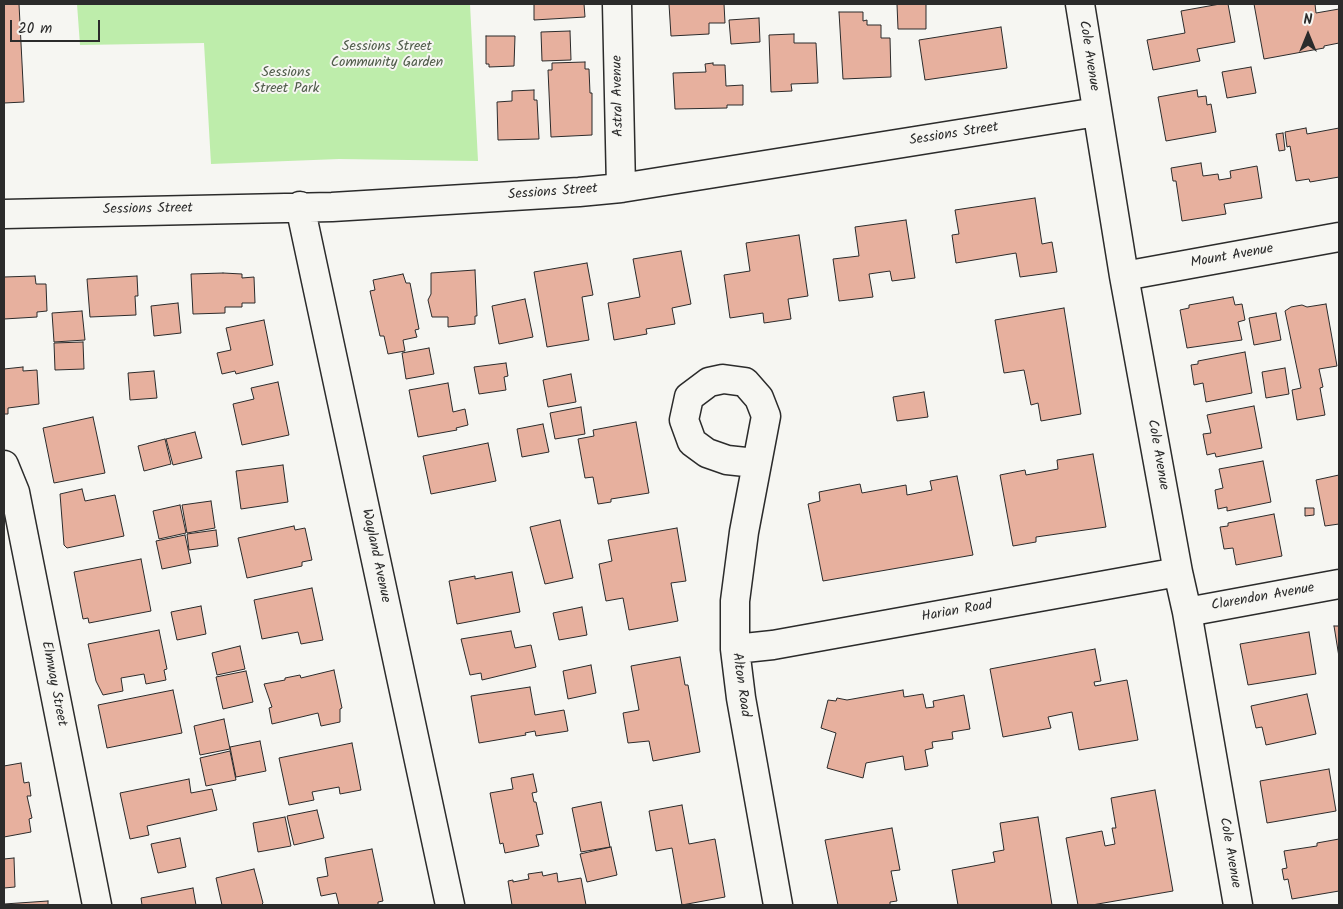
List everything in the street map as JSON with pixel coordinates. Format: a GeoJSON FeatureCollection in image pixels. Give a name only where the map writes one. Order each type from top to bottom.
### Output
{"type":"FeatureCollection","features":[{"type":"Feature","properties":{"kind":"street","name":"Astral Avenue"},"geometry":{"type":"LineString","coordinates":[[617,4],[621,188]]}},
{"type":"Feature","properties":{"kind":"street","name":"Cole Avenue"},"geometry":{"type":"LineString","coordinates":[[1080,4],[1124,276],[1187,612],[1238,905]]}},
{"type":"Feature","properties":{"kind":"street","name":"Sessions Street"},"geometry":{"type":"LineString","coordinates":[[4,214],[300,206],[332,207],[621,188],[1097,112]]}},
{"type":"Feature","properties":{"kind":"street","name":"Wayland Avenue"},"geometry":{"type":"LineString","coordinates":[[300,206],[450,905]]}},
{"type":"Feature","properties":{"kind":"street","name":"Mount Avenue"},"geometry":{"type":"LineString","coordinates":[[1124,276],[1339,237]]}},
{"type":"Feature","properties":{"kind":"street","name":"Alton Road"},"geometry":{"type":"LineString","coordinates":[[755,463],[735,601],[735,649],[741,698],[778,905]]}},
{"type":"Feature","properties":{"kind":"street","name":"Elmway Street"},"geometry":{"type":"LineString","coordinates":[[4,465],[15,492],[96,905]]}},
{"type":"Feature","properties":{"kind":"street","name":"Harian Road"},"geometry":{"type":"LineString","coordinates":[[735,649],[773,645],[1178,572]]}},
{"type":"Feature","properties":{"kind":"street","name":"Clarendon Avenue"},"geometry":{"type":"LineString","coordinates":[[1187,612],[1339,584]]}},
{"type":"Feature","properties":{"kind":"green space","name":"Sessions Street Park"},"geometry":{"type":"Polygon","coordinates":[[[77,4],[470,4],[478,161],[339,159],[211,164],[204,43],[80,45],[77,4]]]}},
{"type":"Feature","properties":{"kind":"building"},"geometry":{"type":"Polygon","coordinates":[[[4,4],[19,4],[24,102],[4,103],[4,4]]]}},
{"type":"Feature","properties":{"kind":"building"},"geometry":{"type":"Polygon","coordinates":[[[534,4],[584,4],[585,17],[534,20],[534,4]]]}},
{"type":"Feature","properties":{"kind":"building"},"geometry":{"type":"Polygon","coordinates":[[[669,4],[724,4],[725,23],[709,23],[709,34],[671,36],[669,4]]]}},
{"type":"Feature","properties":{"kind":"building"},"geometry":{"type":"Polygon","coordinates":[[[897,4],[926,4],[926,29],[898,29],[897,4]]]}},
{"type":"Feature","properties":{"kind":"building"},"geometry":{"type":"Polygon","coordinates":[[[1228,4],[1235,42],[1197,49],[1200,61],[1153,70],[1147,40],[1185,33],[1181,11],[1228,4]]]}},
{"type":"Feature","properties":{"kind":"building"},"geometry":{"type":"Polygon","coordinates":[[[1254,4],[1315,4],[1316,13],[1339,9],[1339,43],[1324,46],[1324,48],[1264,59],[1254,4]]]}},
{"type":"Feature","properties":{"kind":"building"},"geometry":{"type":"Polygon","coordinates":[[[839,12],[863,12],[863,21],[867,20],[867,25],[881,25],[881,38],[890,38],[891,77],[843,79],[839,12]]]}},
{"type":"Feature","properties":{"kind":"building"},"geometry":{"type":"Polygon","coordinates":[[[759,18],[760,42],[731,44],[729,20],[759,18]]]}},
{"type":"Feature","properties":{"kind":"building"},"geometry":{"type":"Polygon","coordinates":[[[1001,27],[1007,68],[925,80],[919,40],[1001,27]]]}},
{"type":"Feature","properties":{"kind":"building"},"geometry":{"type":"Polygon","coordinates":[[[570,31],[571,60],[542,61],[541,32],[570,31]]]}},
{"type":"Feature","properties":{"kind":"building"},"geometry":{"type":"Polygon","coordinates":[[[794,34],[794,43],[816,43],[818,83],[791,84],[792,91],[771,92],[769,35],[794,34]]]}},
{"type":"Feature","properties":{"kind":"building"},"geometry":{"type":"Polygon","coordinates":[[[486,36],[515,36],[514,66],[489,67],[489,64],[486,64],[486,36]]]}},
{"type":"Feature","properties":{"kind":"building"},"geometry":{"type":"Polygon","coordinates":[[[585,62],[585,69],[589,69],[590,93],[592,93],[592,135],[551,137],[548,70],[552,70],[552,63],[585,62]]]}},
{"type":"Feature","properties":{"kind":"building"},"geometry":{"type":"Polygon","coordinates":[[[713,63],[713,65],[725,65],[726,86],[743,85],[743,105],[727,105],[727,108],[675,109],[673,73],[706,72],[705,64],[713,63]]]}},
{"type":"Feature","properties":{"kind":"building"},"geometry":{"type":"Polygon","coordinates":[[[1251,67],[1256,93],[1227,98],[1222,72],[1251,67]]]}},
{"type":"Feature","properties":{"kind":"building"},"geometry":{"type":"Polygon","coordinates":[[[534,90],[534,100],[537,100],[539,139],[498,140],[497,102],[512,101],[512,91],[534,90]]]}},
{"type":"Feature","properties":{"kind":"building"},"geometry":{"type":"Polygon","coordinates":[[[1197,90],[1198,97],[1206,96],[1207,105],[1211,104],[1216,132],[1166,141],[1158,97],[1197,90]]]}},
{"type":"Feature","properties":{"kind":"building"},"geometry":{"type":"Polygon","coordinates":[[[1306,128],[1307,134],[1339,128],[1339,177],[1310,182],[1309,179],[1296,181],[1290,146],[1287,147],[1285,132],[1306,128]]]}},
{"type":"Feature","properties":{"kind":"building"},"geometry":{"type":"Polygon","coordinates":[[[1283,133],[1285,150],[1279,151],[1276,134],[1283,133]]]}},
{"type":"Feature","properties":{"kind":"building"},"geometry":{"type":"Polygon","coordinates":[[[1201,163],[1203,176],[1218,174],[1219,180],[1231,178],[1230,171],[1257,166],[1262,198],[1224,204],[1226,214],[1182,221],[1176,181],[1173,181],[1171,168],[1201,163]]]}},
{"type":"Feature","properties":{"kind":"building"},"geometry":{"type":"Polygon","coordinates":[[[1035,198],[1042,244],[1052,242],[1057,272],[1020,277],[1016,253],[956,263],[952,235],[959,234],[955,210],[1035,198]]]}},
{"type":"Feature","properties":{"kind":"building"},"geometry":{"type":"Polygon","coordinates":[[[906,220],[915,278],[892,281],[890,271],[869,274],[873,297],[839,301],[833,259],[859,256],[855,227],[906,220]]]}},
{"type":"Feature","properties":{"kind":"building"},"geometry":{"type":"Polygon","coordinates":[[[799,235],[808,296],[788,299],[791,319],[764,323],[763,313],[730,318],[724,275],[750,271],[746,243],[799,235]]]}},
{"type":"Feature","properties":{"kind":"building"},"geometry":{"type":"Polygon","coordinates":[[[681,251],[691,304],[672,308],[675,324],[646,329],[647,334],[614,340],[608,303],[640,297],[633,259],[681,251]]]}},
{"type":"Feature","properties":{"kind":"building"},"geometry":{"type":"Polygon","coordinates":[[[587,263],[593,295],[582,297],[589,340],[547,347],[534,272],[587,263]]]}},
{"type":"Feature","properties":{"kind":"building"},"geometry":{"type":"Polygon","coordinates":[[[475,270],[477,316],[475,316],[475,324],[448,327],[448,317],[432,317],[428,300],[431,294],[431,273],[475,270]]]}},
{"type":"Feature","properties":{"kind":"building"},"geometry":{"type":"Polygon","coordinates":[[[191,274],[242,274],[242,278],[254,277],[255,303],[242,303],[242,307],[225,307],[225,313],[193,314],[191,274]]]}},
{"type":"Feature","properties":{"kind":"building"},"geometry":{"type":"Polygon","coordinates":[[[403,274],[406,283],[410,283],[419,329],[415,330],[417,337],[403,340],[405,351],[388,354],[384,336],[380,336],[370,291],[375,290],[373,280],[403,274]]]}},
{"type":"Feature","properties":{"kind":"building"},"geometry":{"type":"Polygon","coordinates":[[[35,276],[36,284],[46,284],[47,311],[37,312],[37,317],[4,319],[4,277],[35,276]]]}},
{"type":"Feature","properties":{"kind":"building"},"geometry":{"type":"Polygon","coordinates":[[[137,276],[138,296],[135,296],[136,315],[90,317],[87,279],[137,276]]]}},
{"type":"Feature","properties":{"kind":"building"},"geometry":{"type":"Polygon","coordinates":[[[1233,297],[1235,305],[1242,304],[1245,320],[1238,322],[1242,340],[1187,348],[1180,310],[1189,308],[1189,305],[1233,297]]]}},
{"type":"Feature","properties":{"kind":"building"},"geometry":{"type":"Polygon","coordinates":[[[525,299],[533,337],[499,344],[492,306],[525,299]]]}},
{"type":"Feature","properties":{"kind":"building"},"geometry":{"type":"Polygon","coordinates":[[[178,303],[181,333],[154,336],[151,306],[178,303]]]}},
{"type":"Feature","properties":{"kind":"building"},"geometry":{"type":"Polygon","coordinates":[[[1326,304],[1337,366],[1319,369],[1323,387],[1320,388],[1325,415],[1297,420],[1292,390],[1301,388],[1285,311],[1291,307],[1302,305],[1307,307],[1326,304]]]}},
{"type":"Feature","properties":{"kind":"building"},"geometry":{"type":"Polygon","coordinates":[[[1064,308],[1081,414],[1041,421],[1038,403],[1031,405],[1024,370],[1004,373],[995,320],[1064,308]]]}},
{"type":"Feature","properties":{"kind":"building"},"geometry":{"type":"Polygon","coordinates":[[[82,311],[85,340],[54,342],[52,313],[82,311]]]}},
{"type":"Feature","properties":{"kind":"building"},"geometry":{"type":"Polygon","coordinates":[[[1276,313],[1281,340],[1254,345],[1249,318],[1276,313]]]}},
{"type":"Feature","properties":{"kind":"building"},"geometry":{"type":"Polygon","coordinates":[[[264,320],[273,365],[236,374],[235,371],[222,374],[217,353],[231,350],[226,328],[264,320]]]}},
{"type":"Feature","properties":{"kind":"building"},"geometry":{"type":"Polygon","coordinates":[[[83,342],[84,369],[55,370],[54,343],[83,342]]]}},
{"type":"Feature","properties":{"kind":"building"},"geometry":{"type":"Polygon","coordinates":[[[429,348],[434,374],[406,379],[402,353],[429,348]]]}},
{"type":"Feature","properties":{"kind":"building"},"geometry":{"type":"Polygon","coordinates":[[[1245,352],[1252,393],[1206,402],[1203,383],[1194,385],[1191,365],[1198,364],[1198,361],[1245,352]]]}},
{"type":"Feature","properties":{"kind":"building"},"geometry":{"type":"Polygon","coordinates":[[[506,363],[508,376],[504,377],[506,390],[479,394],[474,367],[506,363]]]}},
{"type":"Feature","properties":{"kind":"building"},"geometry":{"type":"Polygon","coordinates":[[[23,367],[23,371],[37,370],[39,404],[8,408],[8,414],[4,414],[4,369],[23,367]]]}},
{"type":"Feature","properties":{"kind":"building"},"geometry":{"type":"Polygon","coordinates":[[[1285,368],[1289,394],[1266,398],[1262,372],[1285,368]]]}},
{"type":"Feature","properties":{"kind":"building"},"geometry":{"type":"Polygon","coordinates":[[[154,371],[157,398],[130,400],[128,373],[154,371]]]}},
{"type":"Feature","properties":{"kind":"building"},"geometry":{"type":"Polygon","coordinates":[[[571,374],[576,402],[548,407],[543,380],[571,374]]]}},
{"type":"Feature","properties":{"kind":"building"},"geometry":{"type":"Polygon","coordinates":[[[278,382],[289,435],[242,445],[233,404],[254,399],[251,388],[278,382]]]}},
{"type":"Feature","properties":{"kind":"building"},"geometry":{"type":"Polygon","coordinates":[[[448,383],[453,412],[465,409],[468,425],[456,428],[457,430],[418,437],[409,390],[448,383]]]}},
{"type":"Feature","properties":{"kind":"building"},"geometry":{"type":"Polygon","coordinates":[[[924,392],[928,417],[897,421],[893,397],[924,392]]]}},
{"type":"Feature","properties":{"kind":"building"},"geometry":{"type":"Polygon","coordinates":[[[1254,406],[1262,448],[1216,457],[1215,453],[1207,455],[1203,434],[1211,433],[1207,415],[1254,406]]]}},
{"type":"Feature","properties":{"kind":"building"},"geometry":{"type":"Polygon","coordinates":[[[581,407],[585,434],[555,439],[550,413],[581,407]]]}},
{"type":"Feature","properties":{"kind":"building"},"geometry":{"type":"Polygon","coordinates":[[[93,417],[105,473],[54,483],[43,428],[93,417]]]}},
{"type":"Feature","properties":{"kind":"building"},"geometry":{"type":"Polygon","coordinates":[[[636,422],[649,493],[611,499],[611,502],[598,504],[593,477],[585,478],[578,439],[594,436],[593,430],[636,422]]]}},
{"type":"Feature","properties":{"kind":"building"},"geometry":{"type":"Polygon","coordinates":[[[543,424],[549,452],[522,457],[517,429],[543,424]]]}},
{"type":"Feature","properties":{"kind":"building"},"geometry":{"type":"Polygon","coordinates":[[[195,432],[202,458],[173,465],[166,439],[195,432]]]}},
{"type":"Feature","properties":{"kind":"building"},"geometry":{"type":"Polygon","coordinates":[[[165,439],[171,464],[144,471],[138,446],[165,439]]]}},
{"type":"Feature","properties":{"kind":"building"},"geometry":{"type":"Polygon","coordinates":[[[488,443],[496,481],[431,494],[423,456],[488,443]]]}},
{"type":"Feature","properties":{"kind":"building"},"geometry":{"type":"Polygon","coordinates":[[[1093,454],[1106,527],[1036,537],[1036,542],[1013,546],[1000,475],[1025,470],[1026,475],[1058,469],[1057,460],[1093,454]]]}},
{"type":"Feature","properties":{"kind":"building"},"geometry":{"type":"Polygon","coordinates":[[[1263,461],[1271,502],[1227,511],[1227,507],[1218,509],[1215,490],[1223,488],[1219,469],[1263,461]]]}},
{"type":"Feature","properties":{"kind":"building"},"geometry":{"type":"Polygon","coordinates":[[[283,465],[288,502],[241,509],[236,471],[283,465]]]}},
{"type":"Feature","properties":{"kind":"building"},"geometry":{"type":"Polygon","coordinates":[[[1339,475],[1339,524],[1325,526],[1316,480],[1339,475]]]}},
{"type":"Feature","properties":{"kind":"building"},"geometry":{"type":"Polygon","coordinates":[[[957,476],[973,555],[823,581],[808,504],[820,501],[819,492],[860,484],[862,493],[906,485],[907,495],[932,490],[930,481],[957,476]]]}},
{"type":"Feature","properties":{"kind":"building"},"geometry":{"type":"Polygon","coordinates":[[[82,489],[85,501],[115,495],[124,536],[67,548],[64,545],[60,494],[82,489]]]}},
{"type":"Feature","properties":{"kind":"building"},"geometry":{"type":"Polygon","coordinates":[[[211,501],[215,528],[187,533],[182,505],[211,501]]]}},
{"type":"Feature","properties":{"kind":"building"},"geometry":{"type":"Polygon","coordinates":[[[180,505],[186,533],[159,539],[153,511],[180,505]]]}},
{"type":"Feature","properties":{"kind":"building"},"geometry":{"type":"Polygon","coordinates":[[[1305,508],[1314,508],[1314,515],[1305,516],[1305,508]]]}},
{"type":"Feature","properties":{"kind":"building"},"geometry":{"type":"Polygon","coordinates":[[[1274,514],[1282,556],[1236,565],[1233,548],[1224,549],[1220,527],[1228,526],[1228,523],[1274,514]]]}},
{"type":"Feature","properties":{"kind":"building"},"geometry":{"type":"Polygon","coordinates":[[[560,520],[573,578],[545,584],[530,527],[560,520]]]}},
{"type":"Feature","properties":{"kind":"building"},"geometry":{"type":"Polygon","coordinates":[[[294,526],[295,530],[305,528],[312,560],[302,562],[302,566],[247,578],[238,538],[294,526]]]}},
{"type":"Feature","properties":{"kind":"building"},"geometry":{"type":"Polygon","coordinates":[[[677,528],[686,581],[671,583],[678,621],[629,630],[623,598],[606,601],[599,564],[612,561],[608,540],[677,528]]]}},
{"type":"Feature","properties":{"kind":"building"},"geometry":{"type":"Polygon","coordinates":[[[216,530],[218,546],[189,550],[187,534],[216,530]]]}},
{"type":"Feature","properties":{"kind":"building"},"geometry":{"type":"Polygon","coordinates":[[[185,535],[191,563],[162,569],[156,541],[185,535]]]}},
{"type":"Feature","properties":{"kind":"building"},"geometry":{"type":"Polygon","coordinates":[[[141,559],[151,611],[89,623],[88,618],[83,619],[74,572],[141,559]]]}},
{"type":"Feature","properties":{"kind":"building"},"geometry":{"type":"Polygon","coordinates":[[[512,572],[520,612],[457,624],[449,581],[475,576],[475,579],[512,572]]]}},
{"type":"Feature","properties":{"kind":"building"},"geometry":{"type":"Polygon","coordinates":[[[312,588],[323,640],[301,644],[298,632],[262,639],[254,600],[312,588]]]}},
{"type":"Feature","properties":{"kind":"building"},"geometry":{"type":"Polygon","coordinates":[[[201,606],[206,634],[177,640],[171,612],[201,606]]]}},
{"type":"Feature","properties":{"kind":"building"},"geometry":{"type":"Polygon","coordinates":[[[582,607],[587,635],[559,640],[553,613],[582,607]]]}},
{"type":"Feature","properties":{"kind":"building"},"geometry":{"type":"Polygon","coordinates":[[[1334,626],[1339,626],[1339,657],[1334,626]]]}},
{"type":"Feature","properties":{"kind":"building"},"geometry":{"type":"Polygon","coordinates":[[[159,630],[167,669],[164,670],[166,680],[146,684],[144,674],[121,678],[123,691],[103,695],[96,681],[88,644],[159,630]]]}},
{"type":"Feature","properties":{"kind":"building"},"geometry":{"type":"Polygon","coordinates":[[[511,631],[515,648],[531,645],[536,667],[482,680],[481,673],[470,675],[461,639],[511,631]]]}},
{"type":"Feature","properties":{"kind":"building"},"geometry":{"type":"Polygon","coordinates":[[[1309,632],[1316,674],[1248,685],[1240,644],[1309,632]]]}},
{"type":"Feature","properties":{"kind":"building"},"geometry":{"type":"Polygon","coordinates":[[[240,646],[245,669],[217,675],[212,653],[240,646]]]}},
{"type":"Feature","properties":{"kind":"building"},"geometry":{"type":"Polygon","coordinates":[[[1095,649],[1101,681],[1094,682],[1095,686],[1127,680],[1138,740],[1079,750],[1072,712],[1048,717],[1051,728],[1003,737],[990,669],[1095,649]]]}},
{"type":"Feature","properties":{"kind":"building"},"geometry":{"type":"Polygon","coordinates":[[[680,657],[685,685],[688,685],[700,752],[653,761],[649,741],[628,743],[623,713],[639,710],[631,666],[680,657]]]}},
{"type":"Feature","properties":{"kind":"building"},"geometry":{"type":"Polygon","coordinates":[[[591,665],[596,693],[568,699],[563,671],[591,665]]]}},
{"type":"Feature","properties":{"kind":"building"},"geometry":{"type":"Polygon","coordinates":[[[334,670],[342,708],[340,709],[340,722],[321,726],[318,713],[272,724],[269,708],[272,707],[264,684],[300,675],[301,678],[334,670]]]}},
{"type":"Feature","properties":{"kind":"building"},"geometry":{"type":"Polygon","coordinates":[[[246,671],[253,702],[223,709],[216,677],[246,671]]]}},
{"type":"Feature","properties":{"kind":"building"},"geometry":{"type":"Polygon","coordinates":[[[530,687],[535,715],[564,710],[568,731],[536,736],[535,731],[525,733],[526,735],[479,743],[471,696],[530,687]]]}},
{"type":"Feature","properties":{"kind":"building"},"geometry":{"type":"Polygon","coordinates":[[[173,690],[182,733],[107,748],[98,705],[173,690]]]}},
{"type":"Feature","properties":{"kind":"building"},"geometry":{"type":"Polygon","coordinates":[[[903,690],[904,697],[923,694],[926,708],[934,707],[933,701],[964,695],[970,729],[952,732],[953,739],[932,742],[933,748],[925,750],[928,766],[905,770],[903,756],[866,763],[863,778],[827,768],[836,733],[821,728],[828,700],[836,701],[837,698],[847,700],[903,690]]]}},
{"type":"Feature","properties":{"kind":"building"},"geometry":{"type":"Polygon","coordinates":[[[1307,694],[1316,734],[1266,745],[1262,727],[1256,728],[1251,706],[1307,694]]]}},
{"type":"Feature","properties":{"kind":"building"},"geometry":{"type":"Polygon","coordinates":[[[224,719],[230,749],[200,755],[194,726],[224,719]]]}},
{"type":"Feature","properties":{"kind":"building"},"geometry":{"type":"Polygon","coordinates":[[[260,741],[266,771],[236,777],[230,747],[260,741]]]}},
{"type":"Feature","properties":{"kind":"building"},"geometry":{"type":"Polygon","coordinates":[[[352,743],[361,790],[340,794],[339,787],[312,792],[314,800],[289,805],[279,758],[352,743]]]}},
{"type":"Feature","properties":{"kind":"building"},"geometry":{"type":"Polygon","coordinates":[[[230,751],[236,780],[206,786],[200,758],[230,751]]]}},
{"type":"Feature","properties":{"kind":"building"},"geometry":{"type":"Polygon","coordinates":[[[21,763],[24,783],[29,782],[31,796],[27,796],[32,818],[29,819],[31,832],[4,837],[4,766],[21,763]]]}},
{"type":"Feature","properties":{"kind":"building"},"geometry":{"type":"Polygon","coordinates":[[[1329,769],[1336,811],[1267,823],[1260,781],[1329,769]]]}},
{"type":"Feature","properties":{"kind":"building"},"geometry":{"type":"Polygon","coordinates":[[[533,774],[537,792],[532,793],[534,802],[536,802],[543,834],[536,835],[539,846],[505,853],[503,843],[500,844],[490,793],[513,789],[511,778],[533,774]]]}},
{"type":"Feature","properties":{"kind":"building"},"geometry":{"type":"Polygon","coordinates":[[[189,779],[191,793],[212,789],[217,810],[147,826],[149,835],[130,839],[120,793],[189,779]]]}},
{"type":"Feature","properties":{"kind":"building"},"geometry":{"type":"Polygon","coordinates":[[[1155,790],[1173,891],[1092,905],[1078,905],[1066,838],[1102,831],[1105,846],[1115,844],[1112,828],[1116,828],[1111,798],[1155,790]]]}},
{"type":"Feature","properties":{"kind":"building"},"geometry":{"type":"Polygon","coordinates":[[[601,802],[610,847],[581,852],[572,808],[601,802]]]}},
{"type":"Feature","properties":{"kind":"building"},"geometry":{"type":"Polygon","coordinates":[[[682,805],[689,844],[715,839],[725,897],[682,905],[672,848],[656,851],[649,811],[682,805]]]}},
{"type":"Feature","properties":{"kind":"building"},"geometry":{"type":"Polygon","coordinates":[[[317,810],[324,838],[294,845],[287,816],[317,810]]]}},
{"type":"Feature","properties":{"kind":"building"},"geometry":{"type":"Polygon","coordinates":[[[285,817],[291,846],[258,852],[253,823],[285,817]]]}},
{"type":"Feature","properties":{"kind":"building"},"geometry":{"type":"Polygon","coordinates":[[[1038,817],[1052,905],[958,905],[952,870],[995,862],[993,852],[1004,850],[1000,823],[1038,817]]]}},
{"type":"Feature","properties":{"kind":"building"},"geometry":{"type":"Polygon","coordinates":[[[892,828],[900,870],[891,871],[897,901],[890,902],[890,905],[838,905],[825,840],[892,828]]]}},
{"type":"Feature","properties":{"kind":"building"},"geometry":{"type":"Polygon","coordinates":[[[180,838],[186,867],[158,873],[151,844],[180,838]]]}},
{"type":"Feature","properties":{"kind":"building"},"geometry":{"type":"Polygon","coordinates":[[[1339,839],[1339,891],[1292,899],[1288,879],[1284,880],[1282,869],[1287,868],[1284,851],[1317,846],[1317,843],[1339,839]]]}},
{"type":"Feature","properties":{"kind":"building"},"geometry":{"type":"Polygon","coordinates":[[[611,847],[617,875],[587,882],[580,854],[611,847]]]}},
{"type":"Feature","properties":{"kind":"building"},"geometry":{"type":"Polygon","coordinates":[[[372,849],[383,901],[378,902],[378,905],[339,905],[336,893],[321,896],[317,878],[328,876],[325,858],[372,849]]]}},
{"type":"Feature","properties":{"kind":"building"},"geometry":{"type":"Polygon","coordinates":[[[14,858],[15,887],[4,888],[4,859],[14,858]]]}},
{"type":"Feature","properties":{"kind":"building"},"geometry":{"type":"Polygon","coordinates":[[[254,869],[263,903],[261,905],[222,905],[216,878],[254,869]]]}},
{"type":"Feature","properties":{"kind":"building"},"geometry":{"type":"Polygon","coordinates":[[[542,872],[543,876],[557,873],[558,882],[581,878],[586,905],[512,905],[508,881],[529,879],[528,874],[542,872]]]}},
{"type":"Feature","properties":{"kind":"building"},"geometry":{"type":"Polygon","coordinates":[[[193,888],[196,905],[142,905],[141,898],[193,888]]]}},
{"type":"Feature","properties":{"kind":"building"},"geometry":{"type":"Polygon","coordinates":[[[48,901],[48,905],[4,905],[4,904],[48,901]]]}},
{"type":"Feature","properties":{"kind":"park label","name":"Sessions Street Community Garden"},"geometry":{"type":"Point","coordinates":[387,56]}}]}
